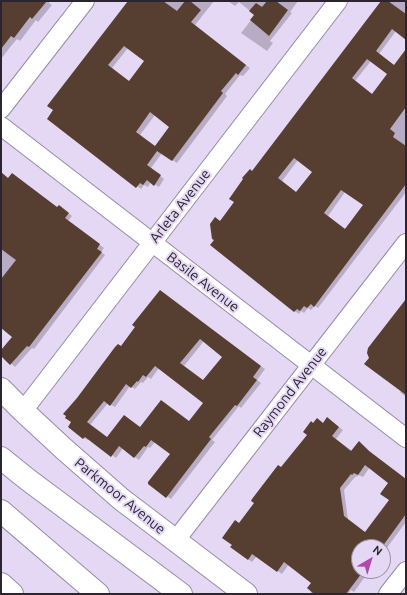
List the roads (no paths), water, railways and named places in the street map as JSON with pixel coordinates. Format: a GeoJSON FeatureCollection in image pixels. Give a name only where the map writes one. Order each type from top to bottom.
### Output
{"type":"FeatureCollection","features":[{"type":"Feature","properties":{"kind":"main road","name":"Parkmoor Avenue"},"geometry":{"type":"LineString","coordinates":[[1,389],[64,449],[121,499],[246,594]]}},
{"type":"Feature","properties":{"kind":"main road"},"geometry":{"type":"LineString","coordinates":[[1,458],[181,594]]}},
{"type":"Feature","properties":{"kind":"main road"},"geometry":{"type":"LineString","coordinates":[[1,511],[98,594]]}},
{"type":"Feature","properties":{"kind":"main road"},"geometry":{"type":"LineString","coordinates":[[1,584],[12,594]]}},
{"type":"Feature","properties":{"kind":"street"},"geometry":{"type":"LineString","coordinates":[[1,109],[85,1]]}},
{"type":"Feature","properties":{"kind":"street","name":"Arleta Avenue"},"geometry":{"type":"LineString","coordinates":[[23,411],[338,1]]}},
{"type":"Feature","properties":{"kind":"street","name":"Basile Avenue"},"geometry":{"type":"LineString","coordinates":[[1,126],[406,438]]}},
{"type":"Feature","properties":{"kind":"street","name":"Raymond Avenue"},"geometry":{"type":"LineString","coordinates":[[175,541],[406,243]]}},
{"type":"Feature","properties":{"kind":"street"},"geometry":{"type":"LineString","coordinates":[[388,594],[406,570]]}}]}
